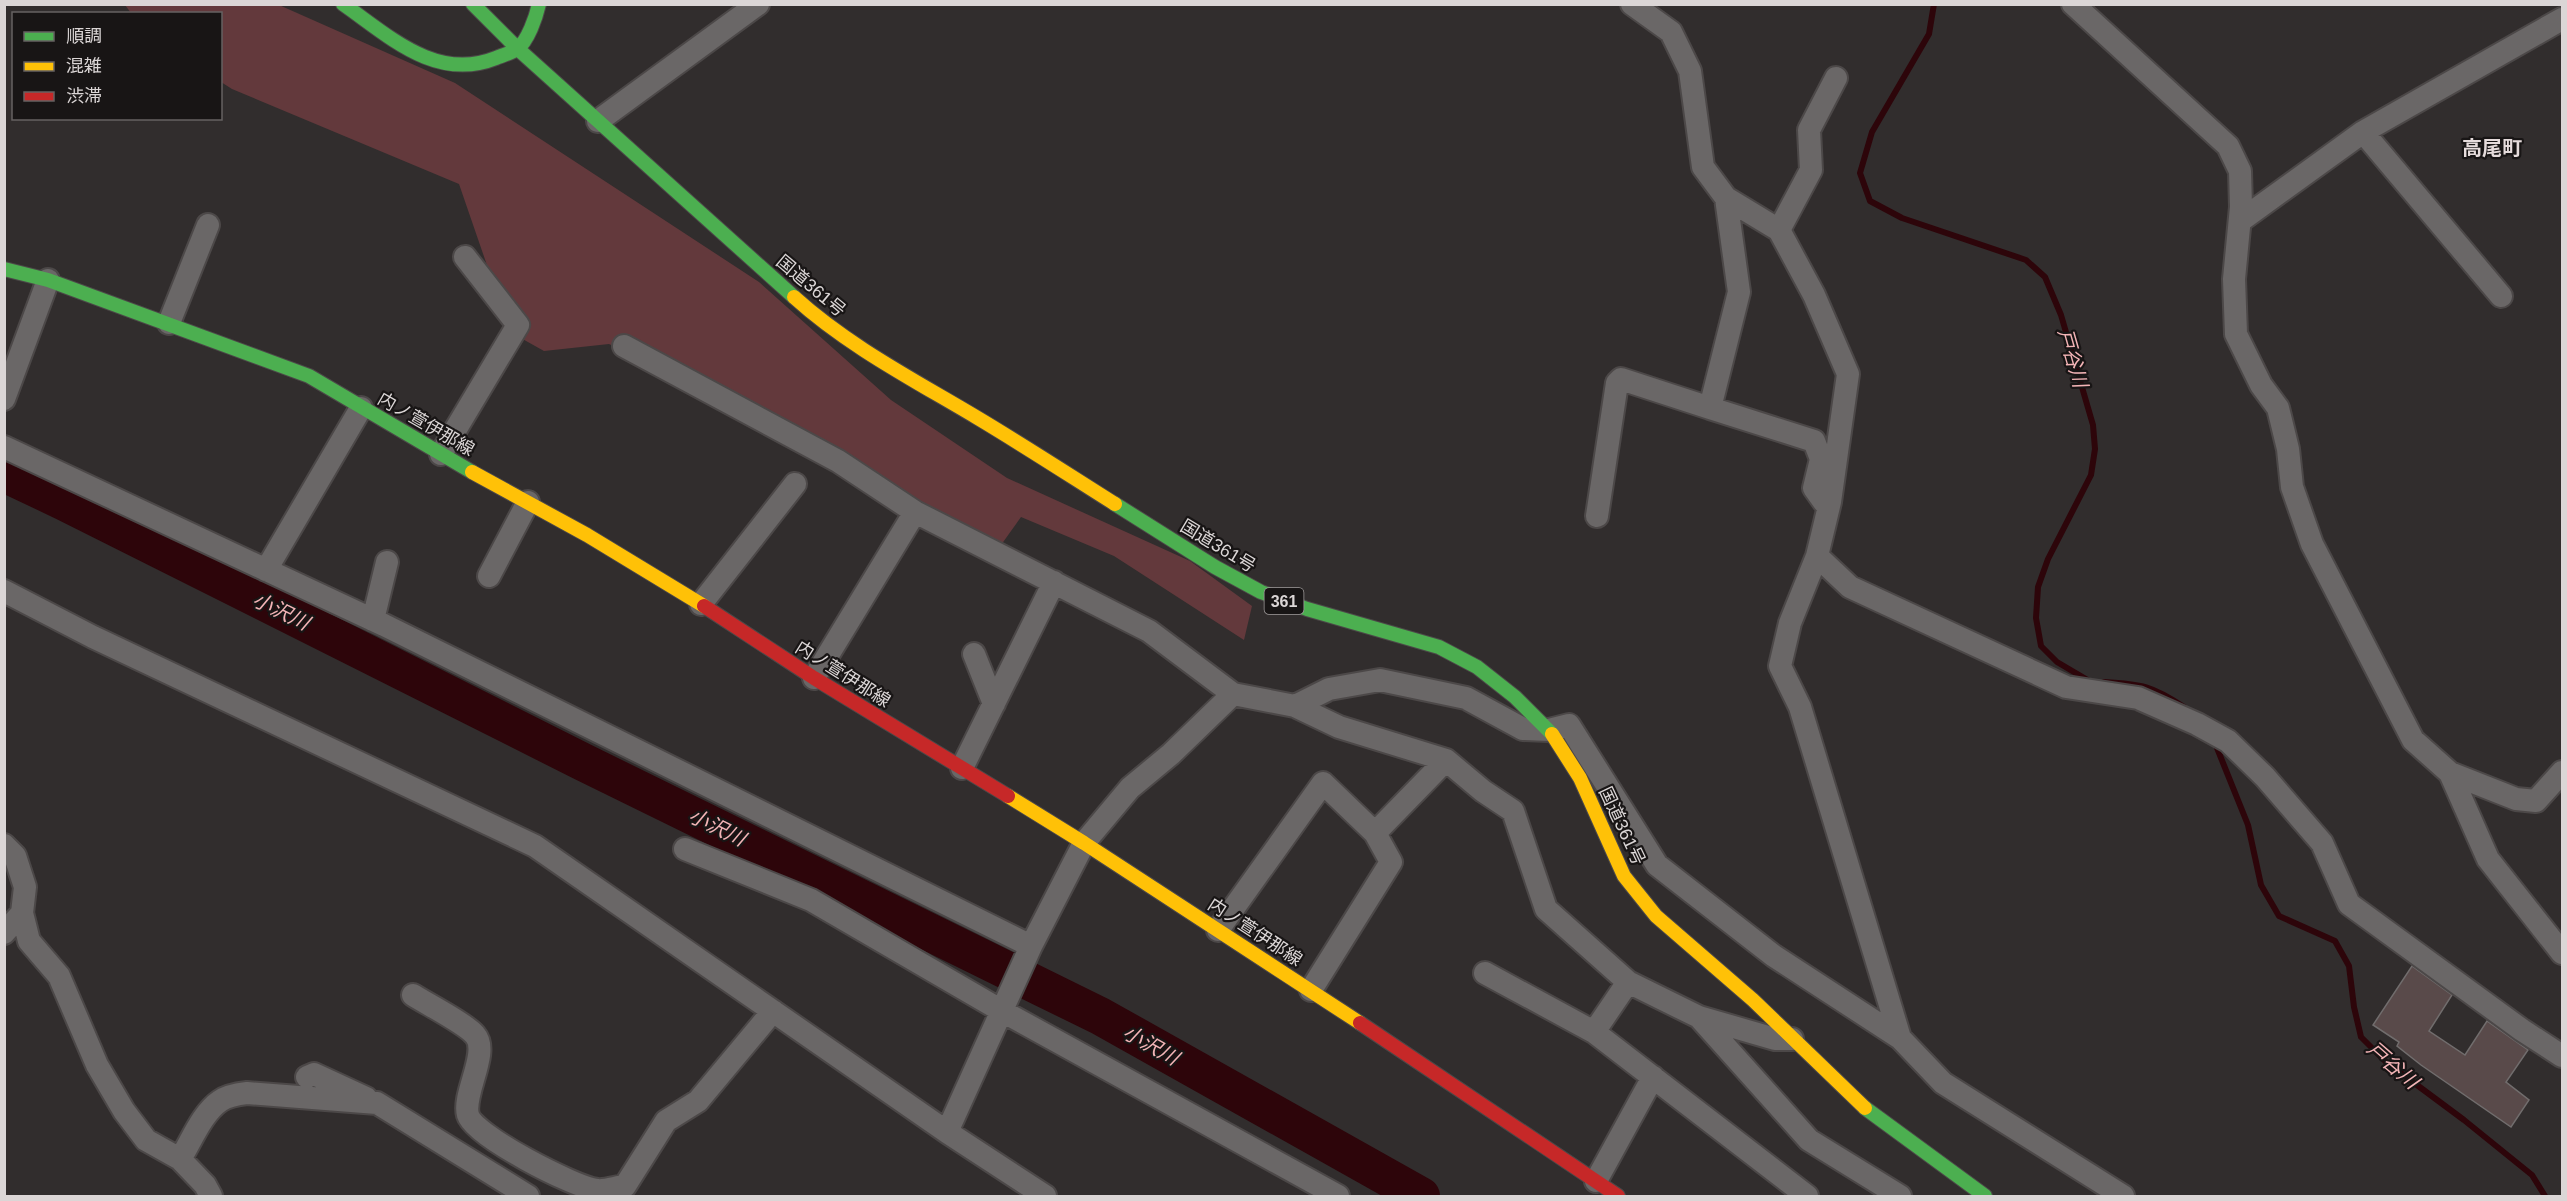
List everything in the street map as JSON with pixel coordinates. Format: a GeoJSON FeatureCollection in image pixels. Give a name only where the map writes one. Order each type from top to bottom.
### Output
{"type":"FeatureCollection","features":[{"type":"Feature","properties":{"kind":"main road"},"geometry":{"type":"LineString","coordinates":[[343,4],[408,50],[441,64],[479,65],[518,49],[535,21],[539,4]]}},
{"type":"Feature","properties":{"kind":"main road","name":"国道361号"},"geometry":{"type":"LineString","coordinates":[[472,4],[518,49],[818,319],[872,356],[1261,592],[1307,609],[1439,647],[1477,667],[1515,697],[1549,730],[1580,778],[1624,876],[1656,916],[1753,1000],[1876,1118],[1985,1197]]}},
{"type":"Feature","properties":{"kind":"main road","name":"内ノ萱伊那線"},"geometry":{"type":"LineString","coordinates":[[4,269],[48,280],[309,376],[701,604],[814,678],[1084,843],[1311,990],[1618,1197]]}},
{"type":"Feature","properties":{"kind":"street"},"geometry":{"type":"LineString","coordinates":[[598,121],[758,4]]}},
{"type":"Feature","properties":{"kind":"street"},"geometry":{"type":"LineString","coordinates":[[1632,4],[1671,32],[1689,71],[1703,167],[1726,198],[1779,230],[1814,295],[1848,374],[1830,502],[1817,556],[1790,623],[1780,666],[1800,707],[1900,1038]]}},
{"type":"Feature","properties":{"kind":"street"},"geometry":{"type":"LineString","coordinates":[[2073,4],[2228,146],[2240,171],[2240,221],[2234,279],[2236,334],[2262,385],[2278,408],[2288,449],[2292,487],[2312,544],[2413,740],[2450,773],[2516,799],[2536,801],[2562,772]]}},
{"type":"Feature","properties":{"kind":"street"},"geometry":{"type":"LineString","coordinates":[[2240,221],[2363,132],[2562,19]]}},
{"type":"Feature","properties":{"kind":"street"},"geometry":{"type":"LineString","coordinates":[[1779,230],[1811,170],[1809,130],[1836,78]]}},
{"type":"Feature","properties":{"kind":"street"},"geometry":{"type":"LineString","coordinates":[[2363,132],[2501,296]]}},
{"type":"Feature","properties":{"kind":"street"},"geometry":{"type":"LineString","coordinates":[[1710,408],[1739,292],[1726,198]]}},
{"type":"Feature","properties":{"kind":"street"},"geometry":{"type":"LineString","coordinates":[[169,323],[208,225]]}},
{"type":"Feature","properties":{"kind":"street"},"geometry":{"type":"LineString","coordinates":[[441,454],[518,325],[465,257]]}},
{"type":"Feature","properties":{"kind":"street"},"geometry":{"type":"LineString","coordinates":[[4,399],[48,280]]}},
{"type":"Feature","properties":{"kind":"street"},"geometry":{"type":"LineString","coordinates":[[624,346],[838,461],[915,512],[1149,631],[1233,694],[1295,706],[1339,727],[1446,760],[1483,791],[1514,811],[1546,909],[1628,982],[1699,1017],[1775,1040],[1792,1039]]}},
{"type":"Feature","properties":{"kind":"street"},"geometry":{"type":"LineString","coordinates":[[1597,516],[1617,383],[1621,380],[1814,441],[1821,459],[1814,488],[1824,502],[1830,502]]}},
{"type":"Feature","properties":{"kind":"street"},"geometry":{"type":"LineString","coordinates":[[266,570],[361,408]]}},
{"type":"Feature","properties":{"kind":"street"},"geometry":{"type":"LineString","coordinates":[[4,447],[373,620],[1030,949]]}},
{"type":"Feature","properties":{"kind":"street"},"geometry":{"type":"LineString","coordinates":[[701,604],[795,484]]}},
{"type":"Feature","properties":{"kind":"street"},"geometry":{"type":"LineString","coordinates":[[489,576],[528,502]]}},
{"type":"Feature","properties":{"kind":"street"},"geometry":{"type":"LineString","coordinates":[[814,678],[915,512]]}},
{"type":"Feature","properties":{"kind":"street"},"geometry":{"type":"LineString","coordinates":[[1817,556],[1850,587],[2066,687],[2138,698],[2197,724],[2228,741],[2265,777],[2322,843],[2349,904],[2522,1030],[2562,1056]]}},
{"type":"Feature","properties":{"kind":"street"},"geometry":{"type":"LineString","coordinates":[[373,620],[387,562]]}},
{"type":"Feature","properties":{"kind":"street"},"geometry":{"type":"LineString","coordinates":[[962,768],[1054,582]]}},
{"type":"Feature","properties":{"kind":"street"},"geometry":{"type":"LineString","coordinates":[[4,591],[93,637],[535,846],[947,1132],[1046,1197]]}},
{"type":"Feature","properties":{"kind":"street"},"geometry":{"type":"LineString","coordinates":[[974,654],[994,704]]}},
{"type":"Feature","properties":{"kind":"street"},"geometry":{"type":"LineString","coordinates":[[1295,706],[1329,690],[1380,680],[1466,698],[1523,729],[1549,730],[1569,725],[1657,865],[1773,956],[1900,1038],[1943,1083],[2123,1197]]}},
{"type":"Feature","properties":{"kind":"street"},"geometry":{"type":"LineString","coordinates":[[947,1132],[1030,949],[1084,843],[1130,788],[1171,754],[1233,694]]}},
{"type":"Feature","properties":{"kind":"street"},"geometry":{"type":"LineString","coordinates":[[1375,833],[1446,760]]}},
{"type":"Feature","properties":{"kind":"street"},"geometry":{"type":"LineString","coordinates":[[2450,773],[2488,859],[2562,953]]}},
{"type":"Feature","properties":{"kind":"street"},"geometry":{"type":"LineString","coordinates":[[1218,930],[1323,783],[1375,833],[1391,862],[1311,990]]}},
{"type":"Feature","properties":{"kind":"street"},"geometry":{"type":"LineString","coordinates":[[4,845],[15,856],[25,887],[22,913],[29,941],[58,976],[97,1065],[124,1111],[146,1140],[180,1159],[205,1185],[211,1197]]}},
{"type":"Feature","properties":{"kind":"street"},"geometry":{"type":"LineString","coordinates":[[685,849],[811,900],[1002,1011],[1338,1197]]}},
{"type":"Feature","properties":{"kind":"street"},"geometry":{"type":"LineString","coordinates":[[4,933],[22,913]]}},
{"type":"Feature","properties":{"kind":"street"},"geometry":{"type":"LineString","coordinates":[[1485,973],[1594,1032],[1807,1197]]}},
{"type":"Feature","properties":{"kind":"street"},"geometry":{"type":"LineString","coordinates":[[1594,1032],[1628,982]]}},
{"type":"Feature","properties":{"kind":"street"},"geometry":{"type":"LineString","coordinates":[[413,995],[476,1035],[480,1048],[468,1104],[469,1116],[482,1132],[517,1154],[561,1176],[598,1190],[620,1191],[666,1121],[698,1101],[773,1011]]}},
{"type":"Feature","properties":{"kind":"street"},"geometry":{"type":"LineString","coordinates":[[1699,1017],[1809,1140],[1900,1197]]}},
{"type":"Feature","properties":{"kind":"street"},"geometry":{"type":"LineString","coordinates":[[307,1077],[314,1074],[323,1077],[377,1103],[528,1197]]}},
{"type":"Feature","properties":{"kind":"street"},"geometry":{"type":"LineString","coordinates":[[1596,1181],[1653,1077]]}},
{"type":"Feature","properties":{"kind":"street"},"geometry":{"type":"LineString","coordinates":[[180,1159],[208,1113],[220,1101],[234,1095],[247,1093],[377,1103]]}},
{"type":"Feature","properties":{"kind":"shaded area"},"geometry":{"type":"Polygon","coordinates":[[[125,5],[279,5],[455,83],[759,282],[891,400],[1007,478],[1190,561],[1252,606],[1244,640],[1114,556],[1021,517],[1001,545],[964,540],[814,436],[609,344],[544,351],[510,332],[459,184],[232,89],[222,83],[222,12],[130,12],[125,5]]]}},
{"type":"Feature","properties":{"kind":"building"},"geometry":{"type":"Polygon","coordinates":[[[2412,966],[2452,995],[2429,1031],[2465,1055],[2487,1021],[2528,1050],[2506,1082],[2529,1100],[2511,1127],[2421,1065],[2397,1046],[2399,1042],[2373,1025],[2412,966]]]}},
{"type":"Feature","properties":{"kind":"waterway","name":"戸谷川"},"geometry":{"type":"LineString","coordinates":[[1934,4],[1929,34],[1872,132],[1860,173],[1870,201],[1902,218],[2026,260],[2045,277],[2061,315],[2093,425],[2095,449],[2091,475],[2048,559],[2038,587],[2036,618],[2041,646],[2057,662],[2091,682]]}},
{"type":"Feature","properties":{"kind":"waterway","name":"小沢川"},"geometry":{"type":"LineString","coordinates":[[4,473],[583,762],[1100,1016],[1421,1196]]}},
{"type":"Feature","properties":{"kind":"waterway","name":"戸谷川"},"geometry":{"type":"LineString","coordinates":[[2104,682],[2146,687],[2184,707]]}},
{"type":"Feature","properties":{"kind":"waterway","name":"戸谷川"},"geometry":{"type":"LineString","coordinates":[[2217,748],[2248,825],[2261,885],[2279,916],[2335,941],[2349,966],[2354,1007],[2361,1037],[2386,1062],[2464,1120],[2532,1175],[2545,1196]]}},
{"type":"Feature","properties":{"kind":"traffic: fast"},"geometry":{"type":"LineString","coordinates":[[343,4],[414,52],[433,60],[453,64],[474,64],[517,49],[528,35],[539,4]]}},
{"type":"Feature","properties":{"kind":"traffic: fast"},"geometry":{"type":"LineString","coordinates":[[473,4],[518,49],[794,297]]}},
{"type":"Feature","properties":{"kind":"traffic: fast"},"geometry":{"type":"LineString","coordinates":[[4,269],[48,280],[309,376],[472,472]]}},
{"type":"Feature","properties":{"kind":"traffic: fast"},"geometry":{"type":"LineString","coordinates":[[1115,504],[1215,567],[1261,592],[1307,609],[1439,647],[1477,667],[1515,697],[1552,734]]}},
{"type":"Feature","properties":{"kind":"traffic: fast"},"geometry":{"type":"LineString","coordinates":[[1865,1108],[1985,1196]]}},
{"type":"Feature","properties":{"kind":"traffic: slow"},"geometry":{"type":"LineString","coordinates":[[794,297],[859,347],[1011,438],[1115,504]]}},
{"type":"Feature","properties":{"kind":"traffic: slow"},"geometry":{"type":"LineString","coordinates":[[472,472],[587,535],[704,606]]}},
{"type":"Feature","properties":{"kind":"traffic: slow"},"geometry":{"type":"LineString","coordinates":[[1552,734],[1580,778],[1624,876],[1656,916],[1753,1000],[1865,1108]]}},
{"type":"Feature","properties":{"kind":"traffic: slow"},"geometry":{"type":"LineString","coordinates":[[1008,796],[1360,1023]]}},
{"type":"Feature","properties":{"kind":"traffic: jam"},"geometry":{"type":"LineString","coordinates":[[704,606],[814,678],[1008,796]]}},
{"type":"Feature","properties":{"kind":"traffic: jam"},"geometry":{"type":"LineString","coordinates":[[1360,1023],[1618,1196]]}},
{"type":"Feature","properties":{"kind":"district","name":"高尾町"},"geometry":{"type":"Point","coordinates":[2492,148]}}]}
